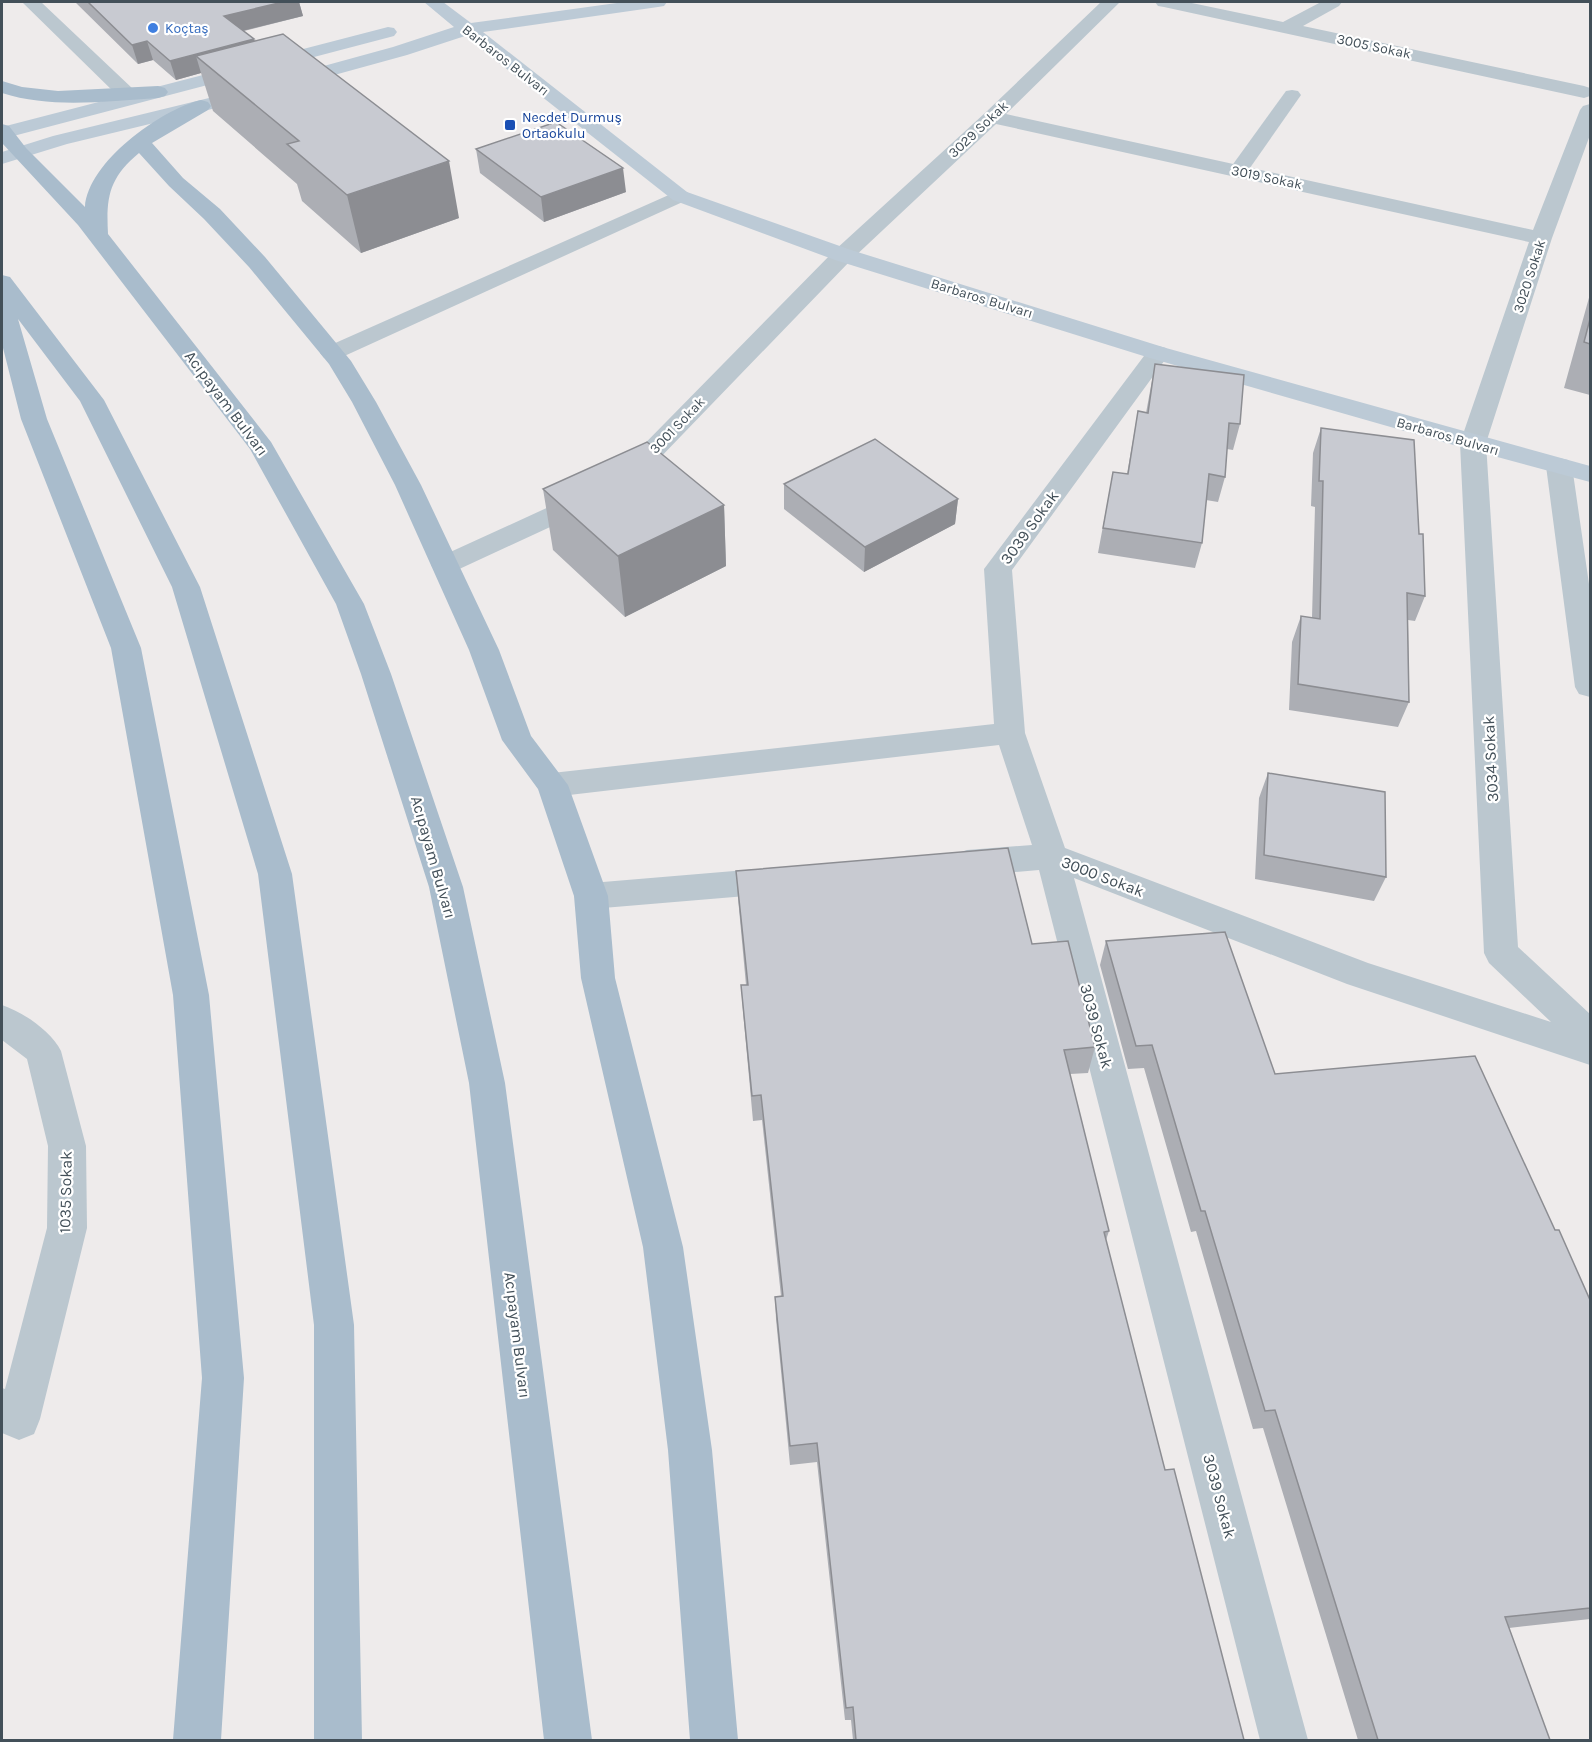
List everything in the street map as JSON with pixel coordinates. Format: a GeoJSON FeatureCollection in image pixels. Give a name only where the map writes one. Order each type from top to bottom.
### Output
{"type":"FeatureCollection","features":[{"type":"Feature","properties":{"kind":"main road"},"geometry":{"type":"LineString","coordinates":[[2,87],[18,93],[42,96],[158,92]]}},
{"type":"Feature","properties":{"kind":"main road"},"geometry":{"type":"LineString","coordinates":[[97,235],[97,199],[105,177],[140,142],[167,123],[201,106]]}},
{"type":"Feature","properties":{"kind":"main road","name":"Acıpayam Bulvarı"},"geometry":{"type":"LineString","coordinates":[[6,141],[86,220],[262,447],[350,604],[376,674],[446,887],[487,1083],[568,1740]]}},
{"type":"Feature","properties":{"kind":"main road"},"geometry":{"type":"LineString","coordinates":[[140,142],[176,182],[212,214],[257,262],[332,352],[364,402],[403,474],[484,650],[517,740],[552,785],[591,896],[598,978],[663,1247],[690,1450],[714,1740]]}},
{"type":"Feature","properties":{"kind":"main road"},"geometry":{"type":"LineString","coordinates":[[2,282],[92,400],[186,587],[275,874],[334,1325],[338,1740]]}},
{"type":"Feature","properties":{"kind":"main road"},"geometry":{"type":"LineString","coordinates":[[2,302],[34,419],[126,648],[191,995],[223,1378],[197,1740]]}},
{"type":"Feature","properties":{"kind":"street"},"geometry":{"type":"LineString","coordinates":[[31,2],[126,93]]}},
{"type":"Feature","properties":{"kind":"street","name":"Barbaros Bulvarı"},"geometry":{"type":"LineString","coordinates":[[433,2],[680,196],[843,255],[1158,353],[1590,474]]}},
{"type":"Feature","properties":{"kind":"street"},"geometry":{"type":"LineString","coordinates":[[268,88],[400,51],[467,29],[658,2]]}},
{"type":"Feature","properties":{"kind":"street","name":"3029 Sokak"},"geometry":{"type":"LineString","coordinates":[[843,255],[992,117],[1111,2]]}},
{"type":"Feature","properties":{"kind":"street","name":"3005 Sokak"},"geometry":{"type":"LineString","coordinates":[[1164,2],[1287,27],[1587,95]]}},
{"type":"Feature","properties":{"kind":"street"},"geometry":{"type":"LineString","coordinates":[[1287,27],[1333,2]]}},
{"type":"Feature","properties":{"kind":"street"},"geometry":{"type":"LineString","coordinates":[[6,141],[158,92],[411,27],[441,25],[467,29]]}},
{"type":"Feature","properties":{"kind":"street","name":"3020 Sokak"},"geometry":{"type":"LineString","coordinates":[[1473,443],[1587,95]]}},
{"type":"Feature","properties":{"kind":"street"},"geometry":{"type":"LineString","coordinates":[[6,141],[60,140],[224,100]]}},
{"type":"Feature","properties":{"kind":"street","name":"3019 Sokak"},"geometry":{"type":"LineString","coordinates":[[992,117],[1541,238]]}},
{"type":"Feature","properties":{"kind":"street"},"geometry":{"type":"LineString","coordinates":[[332,352],[680,196]]}},
{"type":"Feature","properties":{"kind":"street","name":"3001 Sokak"},"geometry":{"type":"LineString","coordinates":[[445,565],[619,485],[843,255]]}},
{"type":"Feature","properties":{"kind":"street","name":"3039 Sokak"},"geometry":{"type":"LineString","coordinates":[[1158,353],[998,569],[1010,733],[1052,856],[1284,1740]]}},
{"type":"Feature","properties":{"kind":"street","name":"3034 Sokak"},"geometry":{"type":"LineString","coordinates":[[1473,443],[1501,952],[1590,1036]]}},
{"type":"Feature","properties":{"kind":"street"},"geometry":{"type":"LineString","coordinates":[[1559,466],[1590,687]]}},
{"type":"Feature","properties":{"kind":"street"},"geometry":{"type":"LineString","coordinates":[[552,785],[1010,733]]}},
{"type":"Feature","properties":{"kind":"street","name":"3000 Sokak"},"geometry":{"type":"LineString","coordinates":[[934,866],[1052,856],[1359,974],[1590,1050]]}},
{"type":"Feature","properties":{"kind":"street"},"geometry":{"type":"LineString","coordinates":[[591,896],[816,877]]}},
{"type":"Feature","properties":{"kind":"street","name":"1035 Sokak"},"geometry":{"type":"LineString","coordinates":[[2,1020],[44,1051],[67,1146],[67,1228],[10,1414]]}},
{"type":"Feature","properties":{"kind":"lane"},"geometry":{"type":"LineString","coordinates":[[1238,171],[1292,95]]}},
{"type":"Feature","properties":{"kind":"building","name":"Koçtaş"},"geometry":{"type":"Polygon","coordinates":[[[88,2],[283,2],[224,16],[254,39],[170,61],[147,41],[132,45],[88,2]]]}},
{"type":"Feature","properties":{"kind":"building"},"geometry":{"type":"Polygon","coordinates":[[[283,34],[449,161],[347,195],[287,144],[299,141],[196,56],[283,34]]]}},
{"type":"Feature","properties":{"kind":"building"},"geometry":{"type":"Polygon","coordinates":[[[556,122],[623,168],[541,197],[476,149],[556,122]]]}},
{"type":"Feature","properties":{"kind":"building"},"geometry":{"type":"Polygon","coordinates":[[[1590,319],[1590,344],[1584,342],[1590,319]]]}},
{"type":"Feature","properties":{"kind":"building"},"geometry":{"type":"Polygon","coordinates":[[[1155,364],[1244,375],[1240,424],[1229,423],[1225,477],[1209,474],[1202,543],[1103,528],[1113,472],[1128,474],[1138,411],[1148,413],[1155,364]]]}},
{"type":"Feature","properties":{"kind":"building"},"geometry":{"type":"Polygon","coordinates":[[[1321,428],[1414,440],[1419,534],[1423,534],[1425,596],[1407,593],[1409,702],[1298,684],[1301,616],[1320,619],[1323,481],[1319,481],[1321,428]]]}},
{"type":"Feature","properties":{"kind":"building"},"geometry":{"type":"Polygon","coordinates":[[[875,439],[958,499],[865,547],[784,484],[875,439]]]}},
{"type":"Feature","properties":{"kind":"building"},"geometry":{"type":"Polygon","coordinates":[[[647,442],[724,505],[618,556],[543,489],[647,442]]]}},
{"type":"Feature","properties":{"kind":"building"},"geometry":{"type":"Polygon","coordinates":[[[1268,773],[1385,792],[1386,877],[1264,855],[1268,773]]]}},
{"type":"Feature","properties":{"kind":"building"},"geometry":{"type":"Polygon","coordinates":[[[1008,848],[1032,944],[1068,941],[1095,1047],[1064,1050],[1109,1231],[1104,1232],[1165,1470],[1174,1469],[1244,1740],[856,1740],[853,1707],[846,1708],[817,1443],[790,1446],[775,1297],[783,1296],[761,1095],[752,1096],[741,985],[748,985],[736,871],[1008,848]]]}},
{"type":"Feature","properties":{"kind":"building"},"geometry":{"type":"Polygon","coordinates":[[[1225,932],[1275,1074],[1475,1056],[1555,1230],[1559,1230],[1590,1300],[1590,1608],[1505,1617],[1550,1740],[1378,1740],[1275,1410],[1265,1411],[1205,1211],[1201,1211],[1152,1045],[1136,1046],[1106,941],[1225,932]]]}},
{"type":"Feature","properties":{"kind":"place","name":"Koçtaş"},"geometry":{"type":"Point","coordinates":[153,28]}},
{"type":"Feature","properties":{"kind":"place","name":"Necdet Durmuş Ortaokulu"},"geometry":{"type":"Point","coordinates":[510,125]}}]}
